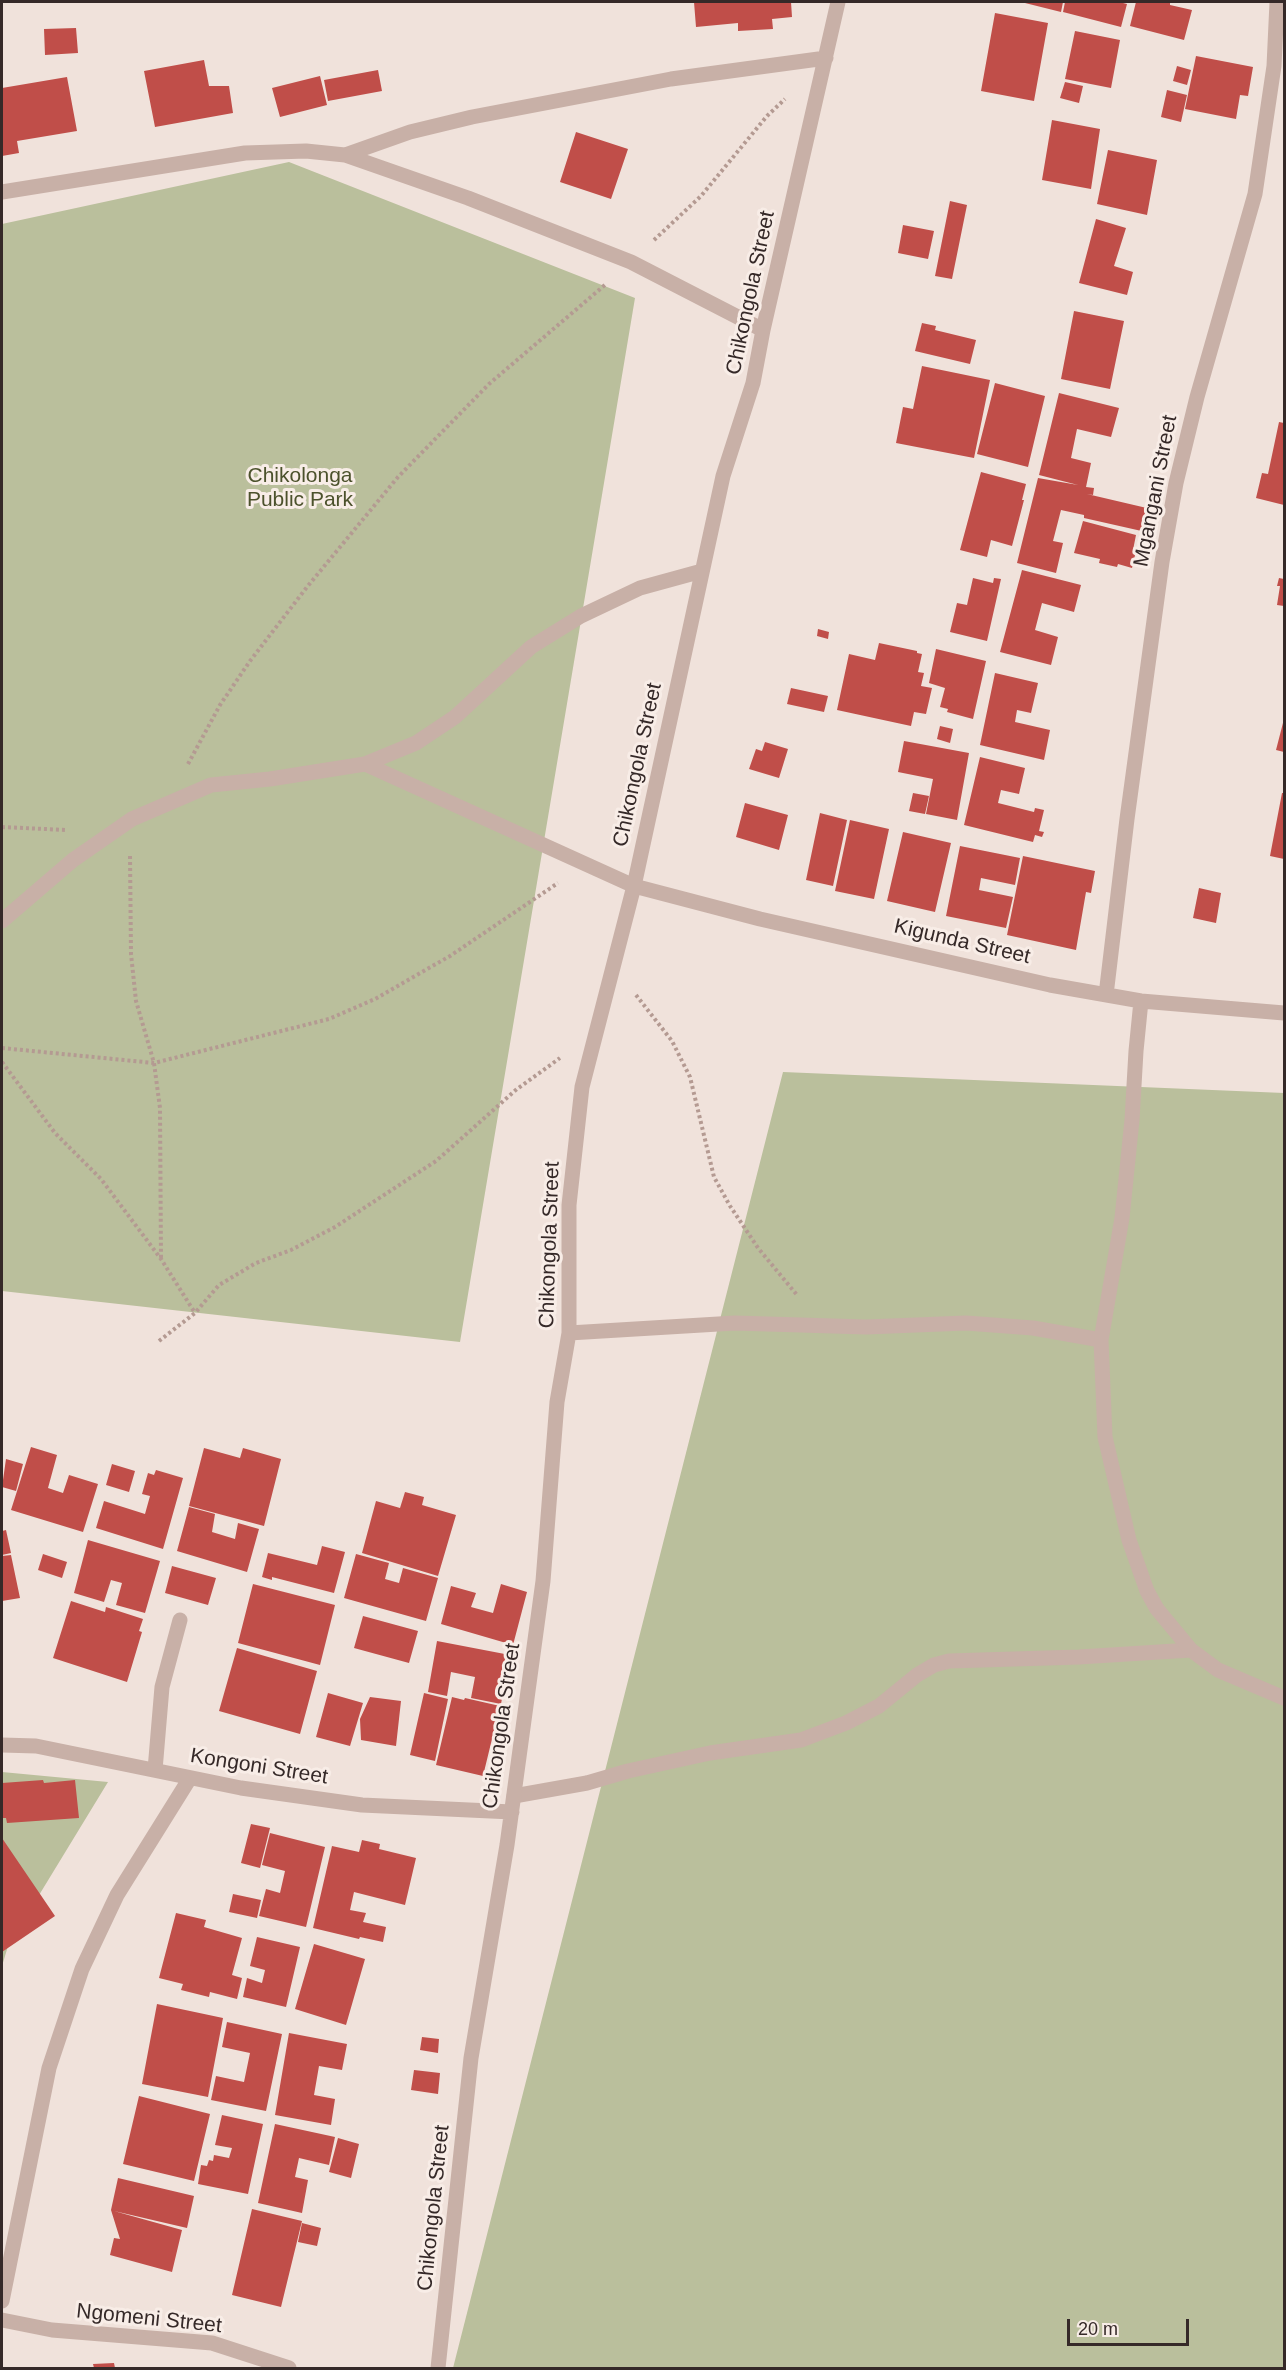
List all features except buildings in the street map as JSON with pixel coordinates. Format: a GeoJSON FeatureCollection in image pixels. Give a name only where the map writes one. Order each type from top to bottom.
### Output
{"type":"FeatureCollection","features":[{"type":"Feature","properties":{"kind":"street","name":"Chikongola Street"},"geometry":{"type":"LineString","coordinates":[[438,2368],[471,2058],[512,1812],[543,1581],[557,1402],[569,1333],[568,1205],[582,1087],[634,886],[723,476],[753,383],[838,2]]}},
{"type":"Feature","properties":{"kind":"street","name":"Mgangani Street"},"geometry":{"type":"LineString","coordinates":[[1106,995],[1126,819],[1162,562],[1176,483],[1197,397],[1255,194],[1274,66],[1277,2]]}},
{"type":"Feature","properties":{"kind":"street"},"geometry":{"type":"LineString","coordinates":[[345,155],[410,132],[472,117],[671,79],[826,58]]}},
{"type":"Feature","properties":{"kind":"street"},"geometry":{"type":"LineString","coordinates":[[2,192],[245,153],[306,151],[345,155],[468,198],[631,262],[763,330]]}},
{"type":"Feature","properties":{"kind":"street"},"geometry":{"type":"LineString","coordinates":[[2,921],[73,860],[132,819],[211,785],[270,779],[365,764],[417,743],[445,723],[531,647],[581,616],[640,588],[702,571]]}},
{"type":"Feature","properties":{"kind":"street","name":"Kigunda Street"},"geometry":{"type":"LineString","coordinates":[[365,764],[634,886],[760,919],[1050,985],[1141,1001],[1284,1013]]}},
{"type":"Feature","properties":{"kind":"street"},"geometry":{"type":"LineString","coordinates":[[1141,1001],[1122,1218],[1101,1340],[1105,1437],[1129,1540],[1147,1591],[1168,1624],[1191,1650],[1218,1670],[1284,1698]]}},
{"type":"Feature","properties":{"kind":"street"},"geometry":{"type":"LineString","coordinates":[[569,1333],[735,1323],[830,1326],[966,1323],[1033,1328],[1101,1340]]}},
{"type":"Feature","properties":{"kind":"street"},"geometry":{"type":"LineString","coordinates":[[155,1770],[162,1687],[180,1620]]}},
{"type":"Feature","properties":{"kind":"street"},"geometry":{"type":"LineString","coordinates":[[514,1796],[586,1783],[710,1753],[801,1740],[846,1723],[879,1706],[916,1675],[934,1665],[949,1661],[1090,1657],[1191,1650]]}},
{"type":"Feature","properties":{"kind":"street","name":"Kongoni Street"},"geometry":{"type":"LineString","coordinates":[[2,1745],[36,1746],[242,1788],[362,1805],[512,1812]]}},
{"type":"Feature","properties":{"kind":"street"},"geometry":{"type":"LineString","coordinates":[[2,2301],[49,2068],[82,1970],[117,1895],[190,1778]]}},
{"type":"Feature","properties":{"kind":"street"},"geometry":{"type":"LineString","coordinates":[[2,2333],[8,2322]]}},
{"type":"Feature","properties":{"kind":"street","name":"Ngomeni Street"},"geometry":{"type":"LineString","coordinates":[[8,2322],[52,2330],[212,2343],[289,2368]]}},
{"type":"Feature","properties":{"kind":"path"},"geometry":{"type":"LineString","coordinates":[[173,800],[194,751],[219,705],[307,587],[398,477],[489,384],[631,262],[700,196],[768,116],[826,58]]}},
{"type":"Feature","properties":{"kind":"path"},"geometry":{"type":"LineString","coordinates":[[132,819],[129,885],[131,954],[136,1002],[154,1062],[160,1108],[161,1259]]}},
{"type":"Feature","properties":{"kind":"path"},"geometry":{"type":"LineString","coordinates":[[2,827],[112,833]]}},
{"type":"Feature","properties":{"kind":"path"},"geometry":{"type":"LineString","coordinates":[[2,1048],[154,1062],[328,1019],[375,999],[450,956],[586,865]]}},
{"type":"Feature","properties":{"kind":"path"},"geometry":{"type":"LineString","coordinates":[[611,972],[636,995],[672,1041],[690,1077],[714,1177],[730,1206],[778,1274],[809,1310],[830,1326]]}},
{"type":"Feature","properties":{"kind":"path"},"geometry":{"type":"LineString","coordinates":[[159,1341],[195,1313],[219,1285],[256,1263],[291,1250],[335,1227],[376,1198],[436,1161],[517,1089],[596,1032]]}},
{"type":"Feature","properties":{"kind":"path"},"geometry":{"type":"LineString","coordinates":[[2,1062],[54,1133],[101,1179],[161,1259],[195,1313]]}},
{"type":"Feature","properties":{"kind":"green space","name":"Chikolonga Public Park"},"geometry":{"type":"Polygon","coordinates":[[[289,162],[635,298],[460,1342],[2,1291],[2,224],[289,162]]]}},
{"type":"Feature","properties":{"kind":"green space"},"geometry":{"type":"Polygon","coordinates":[[[783,1072],[1284,1093],[1284,2368],[453,2368],[783,1072]]]}},
{"type":"Feature","properties":{"kind":"green space"},"geometry":{"type":"Polygon","coordinates":[[[2,1772],[108,1782],[8,1946],[2,1966],[2,1772]]]}}]}
